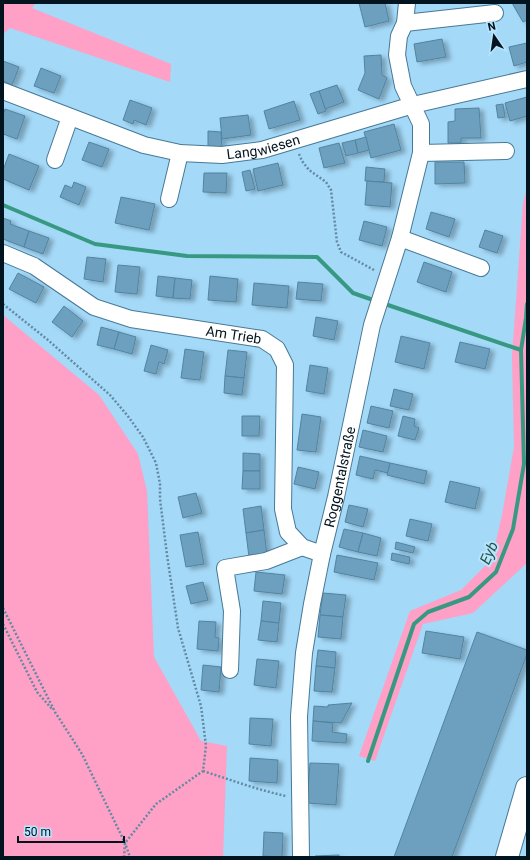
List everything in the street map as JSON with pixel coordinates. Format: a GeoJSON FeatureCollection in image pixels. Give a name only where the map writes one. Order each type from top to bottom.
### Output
{"type":"FeatureCollection","features":[{"type":"Feature","properties":{"kind":"main road"},"geometry":{"type":"LineString","coordinates":[[508,857],[527,788]]}},
{"type":"Feature","properties":{"kind":"street","name":"Roggentalstraße"},"geometry":{"type":"LineString","coordinates":[[302,857],[299,716],[312,604],[371,333],[400,238],[421,153],[421,124],[403,86],[397,55],[398,36],[405,23],[406,3]]}},
{"type":"Feature","properties":{"kind":"street"},"geometry":{"type":"LineString","coordinates":[[405,23],[495,13]]}},
{"type":"Feature","properties":{"kind":"street","name":"Langwiesen"},"geometry":{"type":"LineString","coordinates":[[3,91],[144,145],[180,153],[222,154],[262,150],[413,105],[527,79]]}},
{"type":"Feature","properties":{"kind":"street"},"geometry":{"type":"LineString","coordinates":[[55,160],[70,117]]}},
{"type":"Feature","properties":{"kind":"street"},"geometry":{"type":"LineString","coordinates":[[421,153],[506,151]]}},
{"type":"Feature","properties":{"kind":"street"},"geometry":{"type":"LineString","coordinates":[[169,199],[180,153]]}},
{"type":"Feature","properties":{"kind":"street"},"geometry":{"type":"LineString","coordinates":[[400,238],[481,268]]}},
{"type":"Feature","properties":{"kind":"street","name":"Am Trieb"},"geometry":{"type":"LineString","coordinates":[[3,252],[34,266],[94,307],[131,319],[262,340],[276,349],[285,365],[283,509],[288,532],[302,547],[322,554]]}},
{"type":"Feature","properties":{"kind":"street"},"geometry":{"type":"LineString","coordinates":[[230,670],[232,611],[225,568],[266,561],[302,547]]}},
{"type":"Feature","properties":{"kind":"path"},"geometry":{"type":"LineString","coordinates":[[295,140],[302,161],[309,170],[326,182],[331,190],[337,242],[341,252],[387,277]]}},
{"type":"Feature","properties":{"kind":"path"},"geometry":{"type":"LineString","coordinates":[[3,304],[48,340],[110,395],[143,437],[156,463],[160,484],[160,499],[167,555],[178,628],[201,706],[206,746],[203,771],[156,804],[125,843],[124,857]]}},
{"type":"Feature","properties":{"kind":"path"},"geometry":{"type":"LineString","coordinates":[[3,608],[55,712],[82,754],[125,843],[130,857]]}},
{"type":"Feature","properties":{"kind":"path"},"geometry":{"type":"LineString","coordinates":[[3,624],[37,692],[55,712]]}},
{"type":"Feature","properties":{"kind":"path"},"geometry":{"type":"LineString","coordinates":[[203,771],[262,791],[301,800]]}},
{"type":"Feature","properties":{"kind":"shaded area"},"geometry":{"type":"Polygon","coordinates":[[[3,3],[36,3],[32,8],[171,64],[170,82],[10,28],[3,34],[3,3]]]}},
{"type":"Feature","properties":{"kind":"shaded area"},"geometry":{"type":"Polygon","coordinates":[[[527,188],[527,563],[473,613],[423,624],[375,761],[359,756],[410,611],[461,590],[492,559],[502,515],[514,447],[512,356],[523,203],[527,188]]]}},
{"type":"Feature","properties":{"kind":"shaded area"},"geometry":{"type":"Polygon","coordinates":[[[3,315],[99,395],[138,454],[147,491],[154,657],[201,741],[227,746],[223,857],[3,857],[3,315]]]}},
{"type":"Feature","properties":{"kind":"building"},"geometry":{"type":"Polygon","coordinates":[[[359,3],[385,3],[389,21],[365,27],[359,3]]]}},
{"type":"Feature","properties":{"kind":"building"},"geometry":{"type":"Polygon","coordinates":[[[512,3],[527,3],[527,20],[523,22],[512,3]]]}},
{"type":"Feature","properties":{"kind":"building"},"geometry":{"type":"Polygon","coordinates":[[[442,39],[446,57],[417,62],[414,44],[442,39]]]}},
{"type":"Feature","properties":{"kind":"building"},"geometry":{"type":"Polygon","coordinates":[[[527,43],[527,62],[514,66],[509,47],[527,43]]]}},
{"type":"Feature","properties":{"kind":"building"},"geometry":{"type":"Polygon","coordinates":[[[381,55],[382,75],[387,78],[379,99],[358,90],[365,73],[364,56],[381,55]]]}},
{"type":"Feature","properties":{"kind":"building"},"geometry":{"type":"Polygon","coordinates":[[[3,61],[19,67],[12,85],[3,81],[3,61]]]}},
{"type":"Feature","properties":{"kind":"building"},"geometry":{"type":"Polygon","coordinates":[[[41,68],[61,76],[54,93],[34,86],[41,68]]]}},
{"type":"Feature","properties":{"kind":"building"},"geometry":{"type":"Polygon","coordinates":[[[337,85],[344,102],[325,109],[319,91],[337,85]]]}},
{"type":"Feature","properties":{"kind":"building"},"geometry":{"type":"Polygon","coordinates":[[[319,91],[326,111],[318,114],[310,94],[319,91]]]}},
{"type":"Feature","properties":{"kind":"building"},"geometry":{"type":"Polygon","coordinates":[[[527,97],[527,116],[510,121],[505,103],[527,97]]]}},
{"type":"Feature","properties":{"kind":"building"},"geometry":{"type":"Polygon","coordinates":[[[130,100],[152,108],[146,125],[134,120],[133,124],[123,120],[130,100]]]}},
{"type":"Feature","properties":{"kind":"building"},"geometry":{"type":"Polygon","coordinates":[[[294,101],[300,120],[269,129],[264,111],[294,101]]]}},
{"type":"Feature","properties":{"kind":"building"},"geometry":{"type":"Polygon","coordinates":[[[503,104],[505,117],[498,118],[496,105],[503,104]]]}},
{"type":"Feature","properties":{"kind":"building"},"geometry":{"type":"Polygon","coordinates":[[[479,108],[481,138],[461,138],[461,143],[448,143],[448,122],[455,121],[455,109],[479,108]]]}},
{"type":"Feature","properties":{"kind":"building"},"geometry":{"type":"Polygon","coordinates":[[[5,109],[25,116],[17,139],[3,134],[3,115],[5,109]]]}},
{"type":"Feature","properties":{"kind":"building"},"geometry":{"type":"Polygon","coordinates":[[[248,115],[251,135],[222,139],[220,118],[248,115]]]}},
{"type":"Feature","properties":{"kind":"building"},"geometry":{"type":"Polygon","coordinates":[[[394,124],[401,150],[371,158],[364,132],[394,124]]]}},
{"type":"Feature","properties":{"kind":"building"},"geometry":{"type":"Polygon","coordinates":[[[208,131],[221,132],[222,149],[208,149],[208,131]]]}},
{"type":"Feature","properties":{"kind":"building"},"geometry":{"type":"Polygon","coordinates":[[[366,137],[369,150],[358,153],[355,140],[366,137]]]}},
{"type":"Feature","properties":{"kind":"building"},"geometry":{"type":"Polygon","coordinates":[[[355,140],[358,153],[346,156],[342,143],[355,140]]]}},
{"type":"Feature","properties":{"kind":"building"},"geometry":{"type":"Polygon","coordinates":[[[89,142],[109,149],[102,167],[82,160],[89,142]]]}},
{"type":"Feature","properties":{"kind":"building"},"geometry":{"type":"Polygon","coordinates":[[[339,143],[345,163],[324,168],[319,148],[339,143]]]}},
{"type":"Feature","properties":{"kind":"building"},"geometry":{"type":"Polygon","coordinates":[[[9,154],[39,166],[29,190],[3,179],[3,170],[9,154]]]}},
{"type":"Feature","properties":{"kind":"building"},"geometry":{"type":"Polygon","coordinates":[[[435,162],[464,162],[465,183],[435,184],[435,162]]]}},
{"type":"Feature","properties":{"kind":"building"},"geometry":{"type":"Polygon","coordinates":[[[278,163],[283,185],[258,191],[253,169],[278,163]]]}},
{"type":"Feature","properties":{"kind":"building"},"geometry":{"type":"Polygon","coordinates":[[[366,167],[385,169],[384,182],[365,181],[366,167]]]}},
{"type":"Feature","properties":{"kind":"building"},"geometry":{"type":"Polygon","coordinates":[[[250,170],[255,189],[246,191],[242,172],[250,170]]]}},
{"type":"Feature","properties":{"kind":"building"},"geometry":{"type":"Polygon","coordinates":[[[204,173],[227,173],[226,193],[203,192],[204,173]]]}},
{"type":"Feature","properties":{"kind":"building"},"geometry":{"type":"Polygon","coordinates":[[[367,181],[392,183],[390,207],[365,205],[367,181]]]}},
{"type":"Feature","properties":{"kind":"building"},"geometry":{"type":"Polygon","coordinates":[[[74,182],[86,187],[79,205],[60,197],[65,185],[72,188],[74,182]]]}},
{"type":"Feature","properties":{"kind":"building"},"geometry":{"type":"Polygon","coordinates":[[[121,197],[155,204],[149,230],[115,223],[121,197]]]}},
{"type":"Feature","properties":{"kind":"building"},"geometry":{"type":"Polygon","coordinates":[[[431,212],[455,219],[449,237],[426,229],[431,212]]]}},
{"type":"Feature","properties":{"kind":"building"},"geometry":{"type":"Polygon","coordinates":[[[3,218],[11,221],[10,224],[29,231],[24,247],[3,239],[3,218]]]}},
{"type":"Feature","properties":{"kind":"building"},"geometry":{"type":"Polygon","coordinates":[[[364,221],[387,227],[382,246],[359,240],[364,221]]]}},
{"type":"Feature","properties":{"kind":"building"},"geometry":{"type":"Polygon","coordinates":[[[485,230],[503,236],[497,253],[479,247],[485,230]]]}},
{"type":"Feature","properties":{"kind":"building"},"geometry":{"type":"Polygon","coordinates":[[[29,231],[49,238],[43,254],[24,247],[29,231]]]}},
{"type":"Feature","properties":{"kind":"building"},"geometry":{"type":"Polygon","coordinates":[[[87,257],[106,259],[103,282],[84,279],[87,257]]]}},
{"type":"Feature","properties":{"kind":"building"},"geometry":{"type":"Polygon","coordinates":[[[424,262],[452,272],[446,292],[417,282],[424,262]]]}},
{"type":"Feature","properties":{"kind":"building"},"geometry":{"type":"Polygon","coordinates":[[[118,265],[140,267],[137,294],[115,292],[118,265]]]}},
{"type":"Feature","properties":{"kind":"building"},"geometry":{"type":"Polygon","coordinates":[[[18,273],[44,287],[36,303],[9,289],[18,273]]]}},
{"type":"Feature","properties":{"kind":"building"},"geometry":{"type":"Polygon","coordinates":[[[158,276],[175,278],[173,298],[156,296],[158,276]]]}},
{"type":"Feature","properties":{"kind":"building"},"geometry":{"type":"Polygon","coordinates":[[[210,276],[238,279],[236,302],[208,300],[210,276]]]}},
{"type":"Feature","properties":{"kind":"building"},"geometry":{"type":"Polygon","coordinates":[[[175,278],[192,280],[190,299],[173,298],[175,278]]]}},
{"type":"Feature","properties":{"kind":"building"},"geometry":{"type":"Polygon","coordinates":[[[298,282],[323,284],[321,301],[296,299],[298,282]]]}},
{"type":"Feature","properties":{"kind":"building"},"geometry":{"type":"Polygon","coordinates":[[[254,283],[289,286],[287,308],[252,305],[254,283]]]}},
{"type":"Feature","properties":{"kind":"building"},"geometry":{"type":"Polygon","coordinates":[[[64,306],[83,321],[72,337],[52,322],[64,306]]]}},
{"type":"Feature","properties":{"kind":"building"},"geometry":{"type":"Polygon","coordinates":[[[316,317],[338,321],[334,340],[313,336],[316,317]]]}},
{"type":"Feature","properties":{"kind":"building"},"geometry":{"type":"Polygon","coordinates":[[[101,327],[119,332],[114,349],[97,345],[101,327]]]}},
{"type":"Feature","properties":{"kind":"building"},"geometry":{"type":"Polygon","coordinates":[[[119,332],[136,337],[132,354],[114,349],[119,332]]]}},
{"type":"Feature","properties":{"kind":"building"},"geometry":{"type":"Polygon","coordinates":[[[401,336],[430,343],[424,369],[395,362],[401,336]]]}},
{"type":"Feature","properties":{"kind":"building"},"geometry":{"type":"Polygon","coordinates":[[[460,342],[490,349],[485,369],[455,362],[460,342]]]}},
{"type":"Feature","properties":{"kind":"building"},"geometry":{"type":"Polygon","coordinates":[[[151,345],[168,350],[164,364],[159,362],[156,374],[144,371],[151,345]]]}},
{"type":"Feature","properties":{"kind":"building"},"geometry":{"type":"Polygon","coordinates":[[[185,349],[204,352],[200,380],[181,378],[185,349]]]}},
{"type":"Feature","properties":{"kind":"building"},"geometry":{"type":"Polygon","coordinates":[[[228,350],[247,352],[244,378],[225,376],[228,350]]]}},
{"type":"Feature","properties":{"kind":"building"},"geometry":{"type":"Polygon","coordinates":[[[310,365],[328,368],[324,394],[306,391],[310,365]]]}},
{"type":"Feature","properties":{"kind":"building"},"geometry":{"type":"Polygon","coordinates":[[[225,376],[244,378],[242,395],[224,393],[225,376]]]}},
{"type":"Feature","properties":{"kind":"building"},"geometry":{"type":"Polygon","coordinates":[[[394,389],[413,394],[409,410],[390,406],[394,389]]]}},
{"type":"Feature","properties":{"kind":"building"},"geometry":{"type":"Polygon","coordinates":[[[371,406],[393,411],[389,428],[367,423],[371,406]]]}},
{"type":"Feature","properties":{"kind":"building"},"geometry":{"type":"Polygon","coordinates":[[[302,414],[321,417],[316,452],[297,450],[302,414]]]}},
{"type":"Feature","properties":{"kind":"building"},"geometry":{"type":"Polygon","coordinates":[[[242,416],[260,416],[259,436],[242,436],[242,416]]]}},
{"type":"Feature","properties":{"kind":"building"},"geometry":{"type":"Polygon","coordinates":[[[403,416],[415,419],[414,426],[419,428],[415,440],[398,436],[403,416]]]}},
{"type":"Feature","properties":{"kind":"building"},"geometry":{"type":"Polygon","coordinates":[[[363,430],[387,436],[383,452],[359,447],[363,430]]]}},
{"type":"Feature","properties":{"kind":"building"},"geometry":{"type":"Polygon","coordinates":[[[243,453],[260,454],[260,471],[243,471],[243,453]]]}},
{"type":"Feature","properties":{"kind":"building"},"geometry":{"type":"Polygon","coordinates":[[[360,456],[390,463],[388,473],[375,470],[373,479],[356,475],[360,456]]]}},
{"type":"Feature","properties":{"kind":"building"},"geometry":{"type":"Polygon","coordinates":[[[390,463],[427,471],[424,484],[387,475],[390,463]]]}},
{"type":"Feature","properties":{"kind":"building"},"geometry":{"type":"Polygon","coordinates":[[[298,467],[319,472],[315,489],[294,484],[298,467]]]}},
{"type":"Feature","properties":{"kind":"building"},"geometry":{"type":"Polygon","coordinates":[[[243,471],[260,471],[260,489],[242,489],[243,471]]]}},
{"type":"Feature","properties":{"kind":"building"},"geometry":{"type":"Polygon","coordinates":[[[450,481],[480,488],[475,509],[445,502],[450,481]]]}},
{"type":"Feature","properties":{"kind":"building"},"geometry":{"type":"Polygon","coordinates":[[[196,493],[202,513],[183,518],[178,497],[196,493]]]}},
{"type":"Feature","properties":{"kind":"building"},"geometry":{"type":"Polygon","coordinates":[[[349,505],[368,509],[363,527],[345,522],[349,505]]]}},
{"type":"Feature","properties":{"kind":"building"},"geometry":{"type":"Polygon","coordinates":[[[261,506],[264,530],[246,533],[243,509],[261,506]]]}},
{"type":"Feature","properties":{"kind":"building"},"geometry":{"type":"Polygon","coordinates":[[[410,519],[432,524],[428,541],[406,536],[410,519]]]}},
{"type":"Feature","properties":{"kind":"building"},"geometry":{"type":"Polygon","coordinates":[[[344,529],[363,533],[358,552],[339,547],[344,529]]]}},
{"type":"Feature","properties":{"kind":"building"},"geometry":{"type":"Polygon","coordinates":[[[264,530],[267,555],[249,557],[246,533],[264,530]]]}},
{"type":"Feature","properties":{"kind":"building"},"geometry":{"type":"Polygon","coordinates":[[[198,532],[204,564],[186,567],[180,535],[198,532]]]}},
{"type":"Feature","properties":{"kind":"building"},"geometry":{"type":"Polygon","coordinates":[[[363,533],[381,538],[377,556],[358,552],[363,533]]]}},
{"type":"Feature","properties":{"kind":"building"},"geometry":{"type":"Polygon","coordinates":[[[396,542],[415,547],[413,553],[395,549],[396,542]]]}},
{"type":"Feature","properties":{"kind":"building"},"geometry":{"type":"Polygon","coordinates":[[[392,553],[410,557],[409,564],[391,560],[392,553]]]}},
{"type":"Feature","properties":{"kind":"building"},"geometry":{"type":"Polygon","coordinates":[[[337,555],[378,563],[374,580],[334,572],[337,555]]]}},
{"type":"Feature","properties":{"kind":"building"},"geometry":{"type":"Polygon","coordinates":[[[256,572],[285,575],[282,594],[254,591],[256,572]]]}},
{"type":"Feature","properties":{"kind":"building"},"geometry":{"type":"Polygon","coordinates":[[[203,582],[208,600],[191,604],[186,586],[203,582]]]}},
{"type":"Feature","properties":{"kind":"building"},"geometry":{"type":"Polygon","coordinates":[[[323,593],[346,595],[343,617],[320,615],[323,593]]]}},
{"type":"Feature","properties":{"kind":"building"},"geometry":{"type":"Polygon","coordinates":[[[263,601],[281,603],[279,623],[261,621],[263,601]]]}},
{"type":"Feature","properties":{"kind":"building"},"geometry":{"type":"Polygon","coordinates":[[[320,615],[343,617],[341,639],[318,637],[320,615]]]}},
{"type":"Feature","properties":{"kind":"building"},"geometry":{"type":"Polygon","coordinates":[[[199,621],[216,622],[215,637],[219,638],[218,651],[197,649],[199,621]]]}},
{"type":"Feature","properties":{"kind":"building"},"geometry":{"type":"Polygon","coordinates":[[[261,621],[279,623],[277,642],[258,640],[261,621]]]}},
{"type":"Feature","properties":{"kind":"building"},"geometry":{"type":"Polygon","coordinates":[[[426,631],[464,637],[460,659],[422,653],[426,631]]]}},
{"type":"Feature","properties":{"kind":"building"},"geometry":{"type":"Polygon","coordinates":[[[477,632],[527,650],[527,654],[452,857],[394,857],[477,632]]]}},
{"type":"Feature","properties":{"kind":"building"},"geometry":{"type":"Polygon","coordinates":[[[318,650],[336,652],[335,668],[316,666],[318,650]]]}},
{"type":"Feature","properties":{"kind":"building"},"geometry":{"type":"Polygon","coordinates":[[[257,659],[279,661],[276,688],[254,685],[257,659]]]}},
{"type":"Feature","properties":{"kind":"building"},"geometry":{"type":"Polygon","coordinates":[[[203,665],[221,667],[219,692],[201,690],[203,665]]]}},
{"type":"Feature","properties":{"kind":"building"},"geometry":{"type":"Polygon","coordinates":[[[316,666],[335,668],[332,692],[314,691],[316,666]]]}},
{"type":"Feature","properties":{"kind":"building"},"geometry":{"type":"Polygon","coordinates":[[[352,703],[341,723],[313,721],[314,706],[328,707],[328,705],[352,703]]]}},
{"type":"Feature","properties":{"kind":"building"},"geometry":{"type":"Polygon","coordinates":[[[250,718],[273,719],[271,746],[249,744],[250,718]]]}},
{"type":"Feature","properties":{"kind":"building"},"geometry":{"type":"Polygon","coordinates":[[[313,721],[333,723],[332,732],[347,734],[346,743],[312,741],[313,721]]]}},
{"type":"Feature","properties":{"kind":"building"},"geometry":{"type":"Polygon","coordinates":[[[250,758],[278,760],[277,783],[249,781],[250,758]]]}},
{"type":"Feature","properties":{"kind":"building"},"geometry":{"type":"Polygon","coordinates":[[[310,763],[339,764],[336,805],[307,803],[310,763]]]}},
{"type":"Feature","properties":{"kind":"building"},"geometry":{"type":"Polygon","coordinates":[[[264,832],[283,833],[282,857],[263,856],[264,832]]]}},
{"type":"Feature","properties":{"kind":"building"},"geometry":{"type":"Polygon","coordinates":[[[339,855],[339,857],[315,857],[315,856],[339,855]]]}},
{"type":"Feature","properties":{"kind":"waterway"},"geometry":{"type":"LineString","coordinates":[[3,205],[95,244],[187,256],[317,257],[353,293],[376,301]]}},
{"type":"Feature","properties":{"kind":"waterway"},"geometry":{"type":"LineString","coordinates":[[382,303],[521,350]]}},
{"type":"Feature","properties":{"kind":"waterway","name":"Eyb"},"geometry":{"type":"LineString","coordinates":[[368,761],[414,624],[428,612],[469,597],[496,572],[513,529],[524,464],[521,350],[527,304]]}}]}
